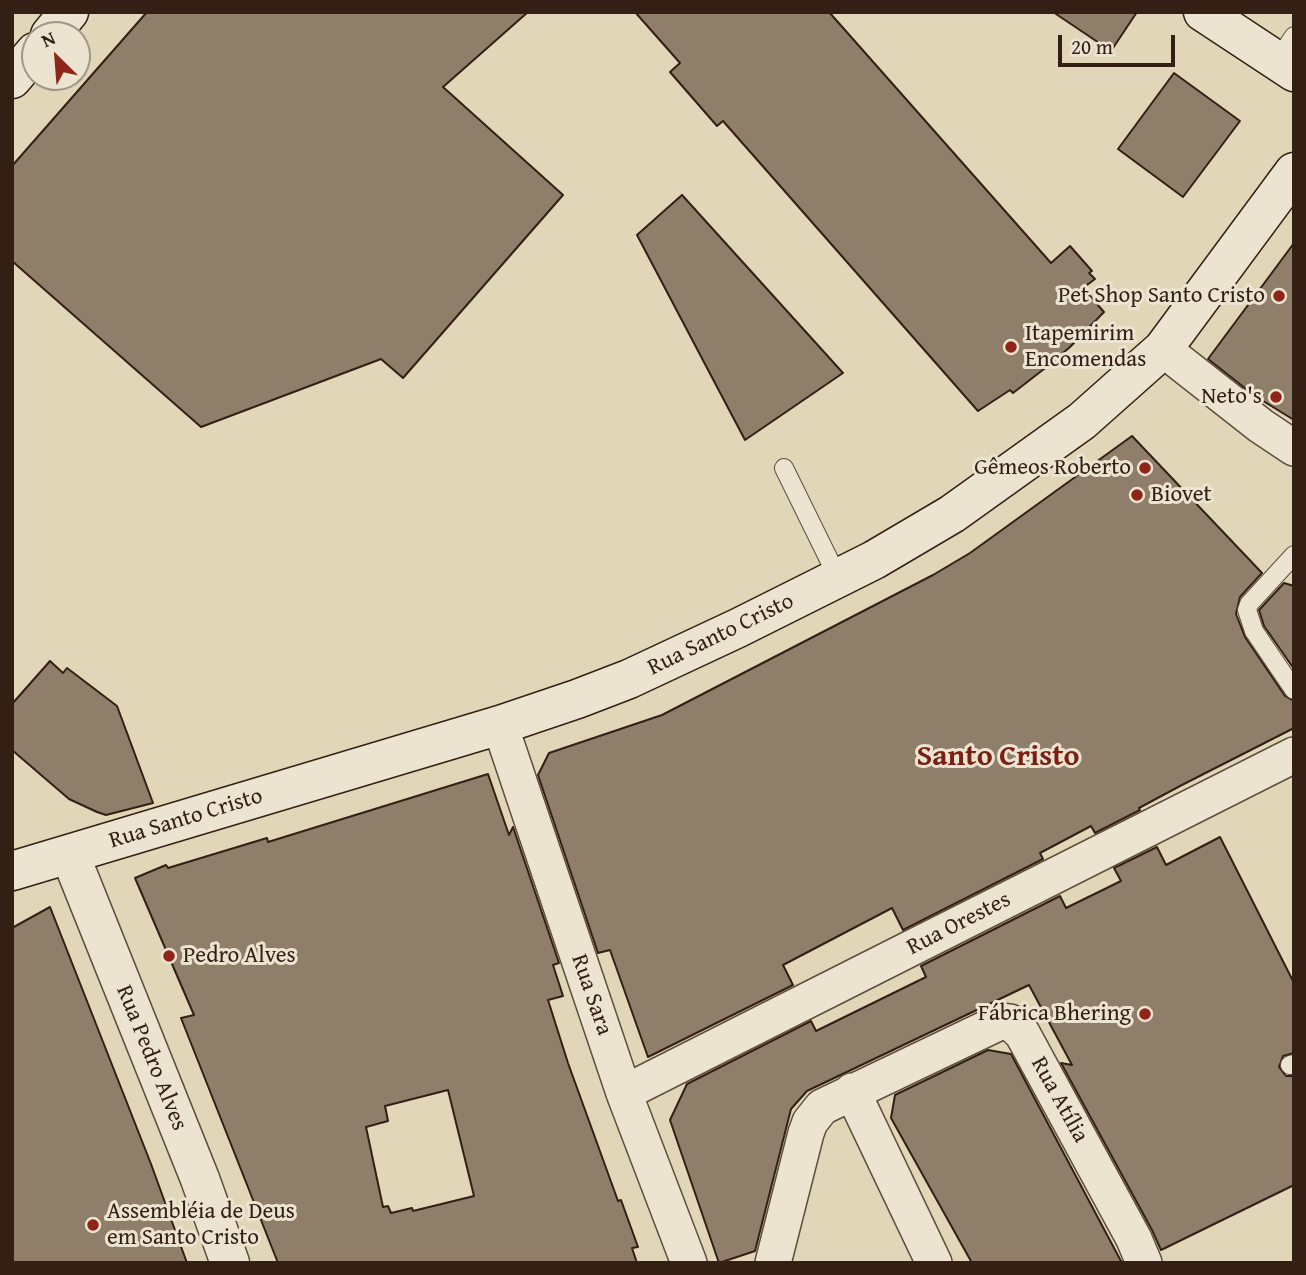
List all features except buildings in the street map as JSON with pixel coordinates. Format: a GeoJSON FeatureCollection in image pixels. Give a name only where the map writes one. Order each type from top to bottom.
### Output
{"type":"FeatureCollection","features":[{"type":"Feature","properties":{"kind":"main road"},"geometry":{"type":"LineString","coordinates":[[1203,12],[1288,56]]}},
{"type":"Feature","properties":{"kind":"main road","name":"Rua Santo Cristo"},"geometry":{"type":"LineString","coordinates":[[12,871],[500,725],[629,679],[874,560],[952,514],[1082,421],[1163,349],[1294,172]]}},
{"type":"Feature","properties":{"kind":"main road","name":"Rua Pedro Alves"},"geometry":{"type":"LineString","coordinates":[[70,855],[200,1178],[230,1263]]}},
{"type":"Feature","properties":{"kind":"street"},"geometry":{"type":"LineString","coordinates":[[1163,349],[1261,426],[1294,448]]}},
{"type":"Feature","properties":{"kind":"street","name":"Rua Sara"},"geometry":{"type":"LineString","coordinates":[[500,725],[624,1093],[689,1263]]}},
{"type":"Feature","properties":{"kind":"street","name":"Rua Orestes"},"geometry":{"type":"LineString","coordinates":[[624,1093],[1294,755]]}},
{"type":"Feature","properties":{"kind":"street","name":"Rua Atília"},"geometry":{"type":"LineString","coordinates":[[852,1091],[992,1024],[1010,1022],[1023,1034],[1135,1239],[1144,1263]]}},
{"type":"Feature","properties":{"kind":"street"},"geometry":{"type":"LineString","coordinates":[[773,1263],[810,1122],[822,1107],[852,1091],[934,1263]]}},
{"type":"Feature","properties":{"kind":"lane"},"geometry":{"type":"LineString","coordinates":[[784,468],[838,578]]}},
{"type":"Feature","properties":{"kind":"lane"},"geometry":{"type":"LineString","coordinates":[[1294,555],[1255,597],[1247,610],[1254,631],[1294,690]]}},
{"type":"Feature","properties":{"kind":"place","name":"Pet Shop Santo Cristo"},"geometry":{"type":"Point","coordinates":[1279,296]}},
{"type":"Feature","properties":{"kind":"place","name":"Itapemirim Encomendas"},"geometry":{"type":"Point","coordinates":[1011,347]}},
{"type":"Feature","properties":{"kind":"place","name":"Neto's"},"geometry":{"type":"Point","coordinates":[1276,397]}},
{"type":"Feature","properties":{"kind":"place","name":"Gêmeos Roberto"},"geometry":{"type":"Point","coordinates":[1145,468]}},
{"type":"Feature","properties":{"kind":"place","name":"Biovet"},"geometry":{"type":"Point","coordinates":[1137,495]}},
{"type":"Feature","properties":{"kind":"place","name":"Pedro Alves"},"geometry":{"type":"Point","coordinates":[169,956]}},
{"type":"Feature","properties":{"kind":"place","name":"Fábrica Bhering"},"geometry":{"type":"Point","coordinates":[1145,1014]}},
{"type":"Feature","properties":{"kind":"place","name":"Assembléia de Deus em Santo Cristo"},"geometry":{"type":"Point","coordinates":[93,1225]}},
{"type":"Feature","properties":{"kind":"district","name":"Santo Cristo"},"geometry":{"type":"Point","coordinates":[998,757]}}]}
